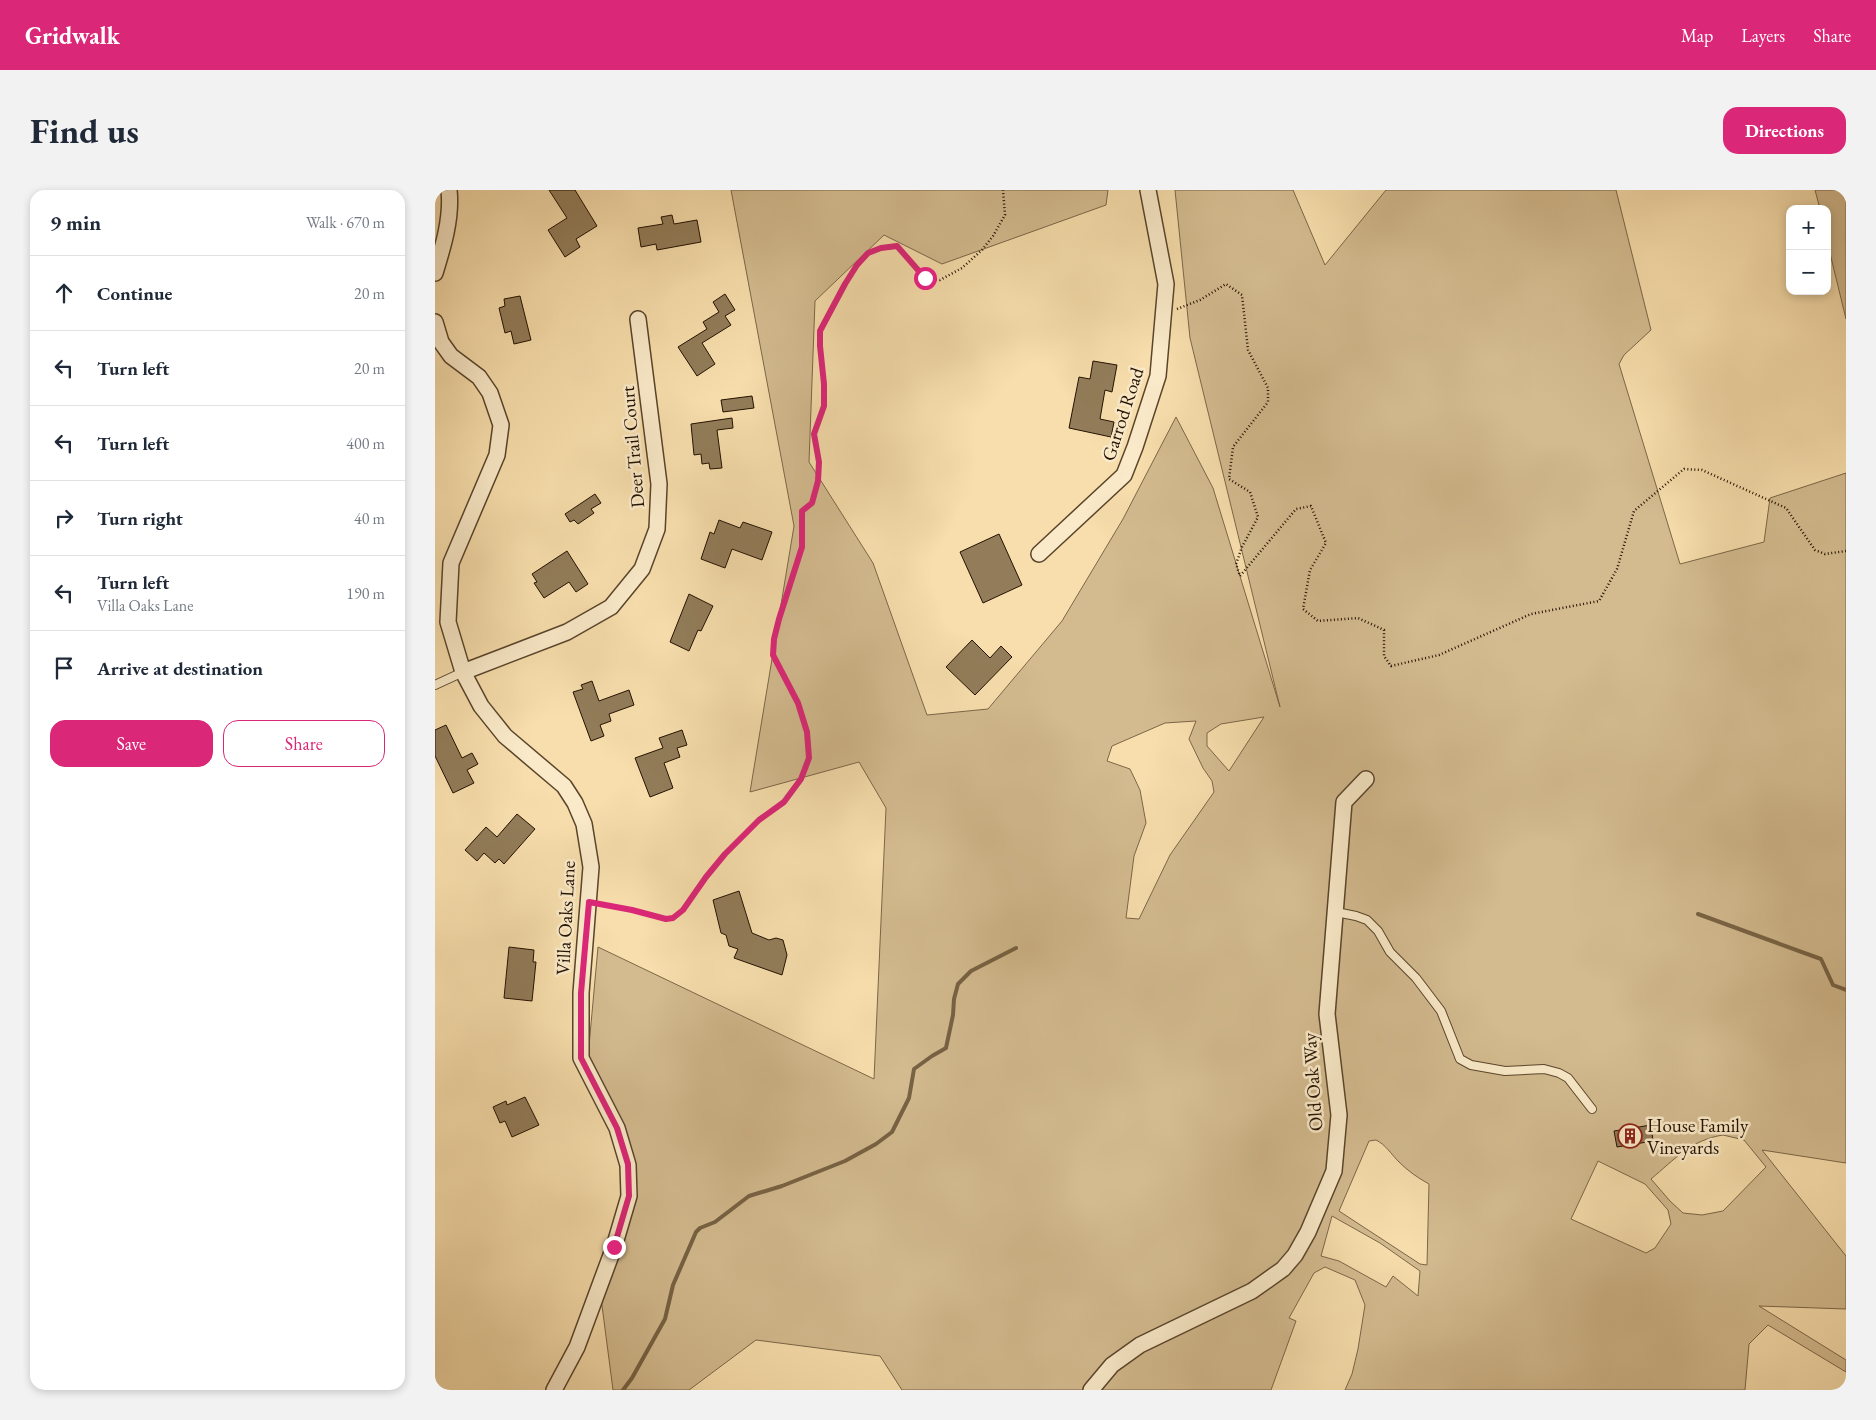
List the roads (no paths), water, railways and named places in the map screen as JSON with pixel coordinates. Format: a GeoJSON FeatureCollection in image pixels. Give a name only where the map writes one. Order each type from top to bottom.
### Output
{"type":"FeatureCollection","features":[{"type":"Feature","properties":{"kind":"street"},"geometry":{"type":"LineString","coordinates":[[435,273],[450,198],[449,190]]}},
{"type":"Feature","properties":{"kind":"street","name":"Garrod Road"},"geometry":{"type":"LineString","coordinates":[[1039,554],[1124,475],[1158,376],[1166,284],[1148,190]]}},
{"type":"Feature","properties":{"kind":"street","name":"Deer Trail Court"},"geometry":{"type":"LineString","coordinates":[[463,672],[567,632],[611,607],[642,569],[657,529],[659,484],[638,319]]}},
{"type":"Feature","properties":{"kind":"street","name":"Villa Oaks Lane"},"geometry":{"type":"LineString","coordinates":[[435,322],[441,342],[451,356],[479,377],[490,393],[501,425],[497,456],[451,563],[448,622],[463,672],[481,706],[505,736],[564,786],[575,803],[584,824],[591,867],[581,993],[581,1058],[617,1128],[628,1164],[629,1196],[614,1247],[577,1347],[554,1390]]}},
{"type":"Feature","properties":{"kind":"street","name":"Old Oak Way"},"geometry":{"type":"LineString","coordinates":[[1091,1390],[1112,1365],[1140,1346],[1260,1286],[1283,1269],[1295,1255],[1308,1232],[1334,1172],[1339,1115],[1327,1014],[1344,802],[1366,779]]}},
{"type":"Feature","properties":{"kind":"lane"},"geometry":{"type":"LineString","coordinates":[[435,685],[463,672]]}},
{"type":"Feature","properties":{"kind":"lane"},"geometry":{"type":"LineString","coordinates":[[1335,912],[1367,920],[1378,931],[1390,952],[1416,978],[1441,1011],[1461,1059],[1471,1064],[1505,1071],[1544,1069],[1559,1073],[1568,1078],[1592,1109]]}},
{"type":"Feature","properties":{"kind":"waterway"},"geometry":{"type":"LineString","coordinates":[[1698,914],[1821,959],[1833,985],[1846,990]]}},
{"type":"Feature","properties":{"kind":"waterway"},"geometry":{"type":"LineString","coordinates":[[623,1390],[632,1378],[665,1319],[673,1285],[696,1232],[700,1228],[715,1222],[749,1196],[782,1186],[845,1161],[876,1144],[892,1132],[909,1098],[914,1069],[946,1048],[958,984],[971,971],[1016,948]]}},
{"type":"Feature","properties":{"kind":"place","name":"House Family Vineyards"},"geometry":{"type":"Point","coordinates":[1630,1136]}}]}
